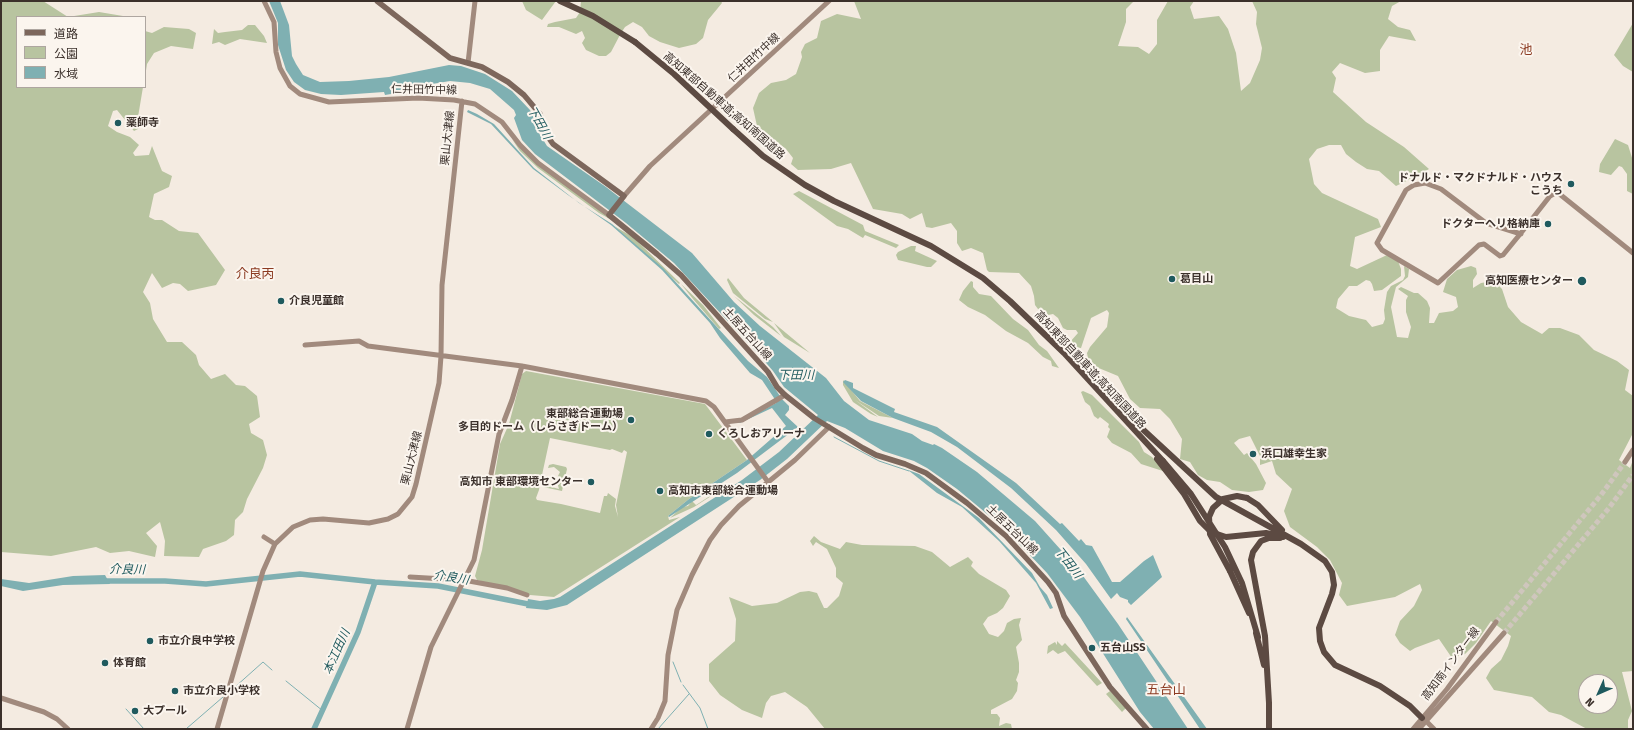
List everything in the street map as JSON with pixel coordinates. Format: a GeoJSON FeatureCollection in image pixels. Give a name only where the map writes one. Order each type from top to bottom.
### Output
{"type":"FeatureCollection","features":[{"type":"Feature","properties":{"kind":"highway","name":"高知東部自動車道;高知南国道路"},"geometry":{"type":"LineString","coordinates":[[560,1],[593,16],[635,42],[674,74],[763,156],[805,185],[834,201],[925,242],[967,267],[1010,301],[1082,372],[1191,494],[1224,546],[1242,584],[1258,637],[1267,687],[1268,729]]}},
{"type":"Feature","properties":{"kind":"highway"},"geometry":{"type":"LineString","coordinates":[[1082,372],[1202,485],[1228,504],[1275,532],[1301,544],[1321,558],[1330,568],[1334,585],[1320,624],[1319,646],[1335,665],[1380,686],[1410,706],[1424,720]]}},
{"type":"Feature","properties":{"kind":"highway"},"geometry":{"type":"LineString","coordinates":[[1162,462],[1200,521],[1207,529],[1216,535],[1230,537],[1258,532],[1275,532]]}},
{"type":"Feature","properties":{"kind":"highway"},"geometry":{"type":"LineString","coordinates":[[1258,637],[1238,587],[1212,539],[1208,521],[1213,508],[1227,497],[1237,496],[1247,498],[1254,502],[1280,538],[1293,543],[1315,557],[1324,566],[1330,580],[1329,598]]}},
{"type":"Feature","properties":{"kind":"highway"},"geometry":{"type":"LineString","coordinates":[[1268,729],[1269,703],[1265,636],[1251,560],[1253,552],[1258,544],[1275,532]]}},
{"type":"Feature","properties":{"kind":"main road"},"geometry":{"type":"LineString","coordinates":[[377,1],[450,58],[487,70],[519,90],[535,107],[542,118],[546,134],[553,144],[624,196],[610,215]]}},
{"type":"Feature","properties":{"kind":"main road","name":"土居五台山線"},"geometry":{"type":"LineString","coordinates":[[610,215],[677,271],[760,363],[784,396],[827,427],[876,455],[910,465],[926,473],[967,503],[1006,536],[1048,582],[1056,593],[1064,616],[1110,687],[1147,729]]}},
{"type":"Feature","properties":{"kind":"street","name":"仁井田竹中線"},"geometry":{"type":"LineString","coordinates":[[264,1],[274,22],[277,56],[280,68],[290,86],[300,94],[329,102],[418,98],[462,101],[480,107],[498,118],[538,163],[610,215]]}},
{"type":"Feature","properties":{"kind":"street"},"geometry":{"type":"LineString","coordinates":[[468,63],[475,1]]}},
{"type":"Feature","properties":{"kind":"street","name":"仁井田竹中線"},"geometry":{"type":"LineString","coordinates":[[624,196],[650,166],[829,1]]}},
{"type":"Feature","properties":{"kind":"street","name":"栗山大津線"},"geometry":{"type":"LineString","coordinates":[[217,729],[263,570],[275,544],[282,536],[302,522],[323,519],[369,523],[380,521],[398,514],[412,497],[437,398],[441,356],[442,285],[462,101]]}},
{"type":"Feature","properties":{"kind":"street"},"geometry":{"type":"LineString","coordinates":[[1520,234],[1486,223],[1441,189],[1425,183],[1414,185],[1406,190],[1377,244],[1382,250],[1438,283],[1480,245],[1484,244],[1501,256],[1520,234],[1550,196],[1557,192],[1633,253]]}},
{"type":"Feature","properties":{"kind":"street"},"geometry":{"type":"LineString","coordinates":[[305,345],[359,340],[368,346],[522,366],[706,401],[711,404],[725,422],[767,480]]}},
{"type":"Feature","properties":{"kind":"street"},"geometry":{"type":"LineString","coordinates":[[406,729],[431,647],[474,560],[497,439],[512,400],[522,366]]}},
{"type":"Feature","properties":{"kind":"street"},"geometry":{"type":"LineString","coordinates":[[725,422],[742,420],[784,396]]}},
{"type":"Feature","properties":{"kind":"street"},"geometry":{"type":"LineString","coordinates":[[651,729],[658,718],[665,701],[672,632],[678,610],[689,581],[706,547],[721,525],[739,506],[767,480],[795,460],[827,427]]}},
{"type":"Feature","properties":{"kind":"street"},"geometry":{"type":"LineString","coordinates":[[1625,462],[1633,450]]}},
{"type":"Feature","properties":{"kind":"street"},"geometry":{"type":"LineString","coordinates":[[264,537],[275,544]]}},
{"type":"Feature","properties":{"kind":"street"},"geometry":{"type":"LineString","coordinates":[[410,576],[462,582]]}},
{"type":"Feature","properties":{"kind":"street"},"geometry":{"type":"LineString","coordinates":[[469,581],[508,588],[527,595]]}},
{"type":"Feature","properties":{"kind":"street","name":"高知南インター線"},"geometry":{"type":"LineString","coordinates":[[1419,729],[1496,622]]}},
{"type":"Feature","properties":{"kind":"street","name":"高知南インター線"},"geometry":{"type":"LineString","coordinates":[[1413,729],[1424,720],[1504,633]]}},
{"type":"Feature","properties":{"kind":"street"},"geometry":{"type":"LineString","coordinates":[[1,698],[44,712],[57,719],[68,729]]}},
{"type":"Feature","properties":{"kind":"street"},"geometry":{"type":"LineString","coordinates":[[1424,720],[1434,729]]}},
{"type":"Feature","properties":{"kind":"green space"},"geometry":{"type":"Polygon","coordinates":[[[1,1],[43,1],[66,16],[16,16],[16,88],[143,88],[138,117],[142,127],[134,131],[117,110],[113,111],[108,126],[117,132],[130,137],[139,145],[133,153],[135,156],[149,155],[152,146],[162,171],[172,176],[169,187],[154,194],[149,217],[155,220],[162,220],[179,231],[198,233],[225,270],[216,285],[188,291],[180,284],[173,283],[162,288],[152,273],[143,292],[150,303],[153,319],[167,342],[182,342],[196,355],[199,365],[211,379],[225,374],[236,385],[245,386],[257,396],[260,417],[249,424],[251,433],[263,440],[267,455],[263,468],[247,499],[243,512],[235,520],[234,535],[226,541],[203,549],[199,557],[164,556],[165,541],[160,522],[146,533],[157,546],[155,557],[129,551],[110,553],[96,547],[51,556],[1,552],[1,1]]]}},
{"type":"Feature","properties":{"kind":"green space"},"geometry":{"type":"Polygon","coordinates":[[[522,1],[556,1],[542,20],[526,10],[522,1]]]}},
{"type":"Feature","properties":{"kind":"green space"},"geometry":{"type":"Polygon","coordinates":[[[581,1],[721,1],[722,3],[708,20],[703,38],[696,44],[679,48],[660,42],[649,36],[642,27],[633,22],[625,27],[611,52],[606,56],[599,56],[586,50],[582,43],[585,38],[582,31],[576,34],[559,27],[547,27],[548,24],[576,18],[580,12],[581,1]]]}},
{"type":"Feature","properties":{"kind":"green space"},"geometry":{"type":"Polygon","coordinates":[[[854,1],[1134,1],[1126,9],[1126,22],[1118,46],[1138,47],[1149,54],[1157,44],[1157,20],[1168,1],[1194,1],[1190,7],[1194,19],[1219,16],[1228,29],[1236,53],[1241,91],[1250,83],[1260,60],[1262,48],[1256,24],[1257,12],[1252,1],[1401,1],[1392,6],[1388,19],[1398,27],[1410,30],[1416,41],[1389,36],[1380,50],[1380,71],[1365,73],[1340,63],[1332,72],[1336,78],[1333,92],[1366,122],[1404,147],[1429,169],[1396,186],[1379,171],[1367,169],[1356,162],[1346,154],[1341,145],[1329,145],[1317,149],[1309,159],[1314,184],[1322,193],[1378,219],[1381,227],[1355,237],[1350,266],[1357,269],[1387,255],[1398,261],[1401,269],[1401,276],[1382,290],[1374,291],[1370,281],[1366,280],[1357,286],[1349,286],[1338,299],[1336,308],[1349,316],[1366,320],[1372,327],[1383,324],[1385,319],[1384,310],[1387,292],[1391,286],[1403,280],[1405,276],[1404,266],[1409,269],[1408,277],[1396,287],[1391,307],[1397,337],[1408,338],[1411,327],[1406,312],[1406,300],[1408,296],[1398,289],[1401,287],[1414,293],[1418,293],[1427,301],[1430,308],[1429,323],[1434,323],[1439,313],[1453,311],[1458,307],[1456,297],[1443,292],[1447,279],[1457,270],[1471,266],[1476,268],[1477,274],[1473,280],[1473,288],[1481,283],[1494,281],[1502,289],[1508,307],[1521,322],[1542,334],[1549,328],[1560,328],[1579,335],[1594,350],[1617,361],[1629,370],[1625,390],[1633,396],[1633,433],[1619,460],[1630,468],[1633,460],[1633,671],[1622,672],[1632,711],[1628,720],[1628,728],[1587,729],[1561,715],[1549,712],[1532,697],[1494,690],[1486,678],[1491,669],[1501,660],[1511,636],[1491,621],[1476,643],[1465,654],[1452,658],[1439,639],[1410,651],[1400,643],[1395,635],[1400,621],[1414,606],[1422,590],[1420,584],[1395,597],[1347,606],[1339,595],[1342,583],[1330,560],[1317,547],[1290,527],[1284,511],[1292,489],[1276,474],[1272,461],[1260,465],[1260,456],[1250,436],[1239,439],[1234,443],[1244,455],[1247,453],[1256,464],[1266,483],[1263,490],[1249,492],[1232,490],[1220,482],[1207,480],[1198,475],[1190,462],[1180,459],[1182,439],[1170,419],[1160,409],[1140,408],[1130,399],[1118,376],[1089,364],[1087,353],[1090,347],[1107,327],[1109,313],[1107,310],[1091,318],[1081,348],[1071,347],[1069,345],[1070,342],[1078,333],[1076,330],[1067,330],[1063,328],[1058,318],[1053,314],[1048,315],[1038,309],[1035,305],[1031,286],[1019,273],[989,272],[987,270],[983,253],[971,248],[962,251],[957,243],[957,231],[951,223],[932,228],[926,227],[922,213],[910,219],[902,214],[873,209],[851,163],[831,169],[798,170],[791,164],[793,158],[786,149],[757,126],[753,108],[759,93],[771,83],[786,80],[796,74],[802,57],[801,52],[805,44],[817,38],[821,21],[837,14],[861,19],[854,1]]]}},
{"type":"Feature","properties":{"kind":"green space"},"geometry":{"type":"Polygon","coordinates":[[[99,12],[123,16],[74,16],[99,12]]]}},
{"type":"Feature","properties":{"kind":"green space"},"geometry":{"type":"Polygon","coordinates":[[[1633,23],[1633,72],[1623,66],[1614,55],[1633,23]]]}},
{"type":"Feature","properties":{"kind":"green space"},"geometry":{"type":"Polygon","coordinates":[[[248,25],[255,25],[264,36],[267,43],[240,39],[225,45],[219,42],[212,44],[214,29],[218,33],[242,30],[248,25]]]}},
{"type":"Feature","properties":{"kind":"green space"},"geometry":{"type":"Polygon","coordinates":[[[164,27],[189,29],[196,33],[193,49],[171,46],[154,53],[147,64],[146,70],[146,31],[152,33],[164,27]]]}},
{"type":"Feature","properties":{"kind":"green space"},"geometry":{"type":"Polygon","coordinates":[[[512,139],[617,223],[599,213],[538,168],[520,151],[512,139]]]}},
{"type":"Feature","properties":{"kind":"green space"},"geometry":{"type":"Polygon","coordinates":[[[1615,139],[1628,145],[1633,161],[1633,194],[1627,191],[1627,174],[1622,167],[1619,166],[1611,175],[1599,172],[1600,164],[1615,139]]]}},
{"type":"Feature","properties":{"kind":"green space"},"geometry":{"type":"Polygon","coordinates":[[[799,191],[863,225],[865,231],[899,245],[896,248],[865,235],[863,238],[848,229],[837,226],[793,194],[799,191]]]}},
{"type":"Feature","properties":{"kind":"green space"},"geometry":{"type":"Polygon","coordinates":[[[614,226],[633,237],[680,283],[679,284],[614,226]]]}},
{"type":"Feature","properties":{"kind":"green space"},"geometry":{"type":"Polygon","coordinates":[[[911,246],[916,246],[915,251],[937,261],[931,267],[927,267],[898,260],[896,255],[898,252],[911,246]]]}},
{"type":"Feature","properties":{"kind":"green space"},"geometry":{"type":"Polygon","coordinates":[[[728,278],[744,298],[773,322],[765,319],[733,293],[727,280],[728,278]]]}},
{"type":"Feature","properties":{"kind":"green space"},"geometry":{"type":"Polygon","coordinates":[[[971,281],[973,282],[973,287],[979,294],[991,296],[1013,319],[1028,330],[1039,345],[1047,351],[1059,368],[1052,366],[1051,361],[1043,357],[1028,343],[1006,331],[985,315],[968,307],[959,300],[963,291],[971,281]]]}},
{"type":"Feature","properties":{"kind":"green space"},"geometry":{"type":"Polygon","coordinates":[[[681,284],[703,305],[721,328],[719,329],[681,284]]]}},
{"type":"Feature","properties":{"kind":"green space"},"geometry":{"type":"Polygon","coordinates":[[[734,296],[773,327],[781,336],[754,315],[734,296]]]}},
{"type":"Feature","properties":{"kind":"green space"},"geometry":{"type":"Polygon","coordinates":[[[774,323],[810,353],[784,337],[774,323]]]}},
{"type":"Feature","properties":{"kind":"green space","name":"高知市東部総合運動場"},"geometry":{"type":"Polygon","coordinates":[[[526,371],[705,404],[747,460],[689,499],[668,516],[669,520],[680,517],[554,597],[530,595],[477,580],[475,576],[482,550],[500,444],[509,424],[522,374],[526,371]],[[550,438],[542,475],[536,482],[540,483],[536,498],[537,500],[600,513],[604,496],[607,496],[608,493],[616,499],[615,506],[618,517],[616,505],[627,452],[624,450],[622,453],[612,449],[610,450],[550,438]]]}},
{"type":"Feature","properties":{"kind":"green space"},"geometry":{"type":"Polygon","coordinates":[[[843,380],[860,401],[893,418],[879,416],[855,400],[878,417],[853,402],[843,385],[843,380]]]}},
{"type":"Feature","properties":{"kind":"green space"},"geometry":{"type":"Polygon","coordinates":[[[1083,391],[1092,395],[1139,442],[1144,452],[1152,457],[1166,472],[1141,464],[1131,453],[1112,443],[1107,437],[1110,429],[1108,427],[1109,424],[1100,417],[1098,419],[1094,416],[1090,406],[1085,402],[1081,392],[1083,391]]]}},
{"type":"Feature","properties":{"kind":"green space"},"geometry":{"type":"Polygon","coordinates":[[[553,464],[566,467],[567,469],[562,491],[543,487],[544,485],[559,489],[557,482],[560,478],[558,476],[560,472],[554,467],[548,468],[549,465],[553,464]]]}},
{"type":"Feature","properties":{"kind":"green space"},"geometry":{"type":"Polygon","coordinates":[[[730,483],[694,507],[670,518],[682,507],[688,506],[692,501],[696,505],[730,483]]]}},
{"type":"Feature","properties":{"kind":"green space"},"geometry":{"type":"Polygon","coordinates":[[[814,536],[821,542],[840,549],[846,542],[862,545],[915,546],[932,552],[950,567],[968,557],[973,562],[971,566],[979,574],[1006,590],[1010,596],[1003,608],[997,613],[988,617],[983,624],[989,634],[998,637],[1004,631],[1007,623],[1014,619],[1021,618],[1019,625],[1022,640],[1016,647],[1019,663],[1019,672],[1016,680],[1018,683],[1017,691],[1012,699],[991,710],[991,714],[997,714],[1000,718],[999,726],[1006,723],[1011,724],[1012,729],[825,729],[807,707],[785,692],[771,696],[766,703],[762,718],[742,710],[720,695],[709,681],[709,664],[735,641],[736,619],[729,597],[752,606],[777,603],[800,592],[809,591],[817,593],[824,608],[827,608],[839,596],[843,583],[836,577],[836,568],[827,549],[816,542],[813,546],[810,541],[814,536]]]}},
{"type":"Feature","properties":{"kind":"green space"},"geometry":{"type":"Polygon","coordinates":[[[1057,641],[1062,646],[1065,643],[1102,683],[1097,686],[1065,651],[1058,654],[1053,650],[1047,654],[1048,646],[1055,642],[1057,645],[1057,641]]]}},
{"type":"Feature","properties":{"kind":"green space"},"geometry":{"type":"Polygon","coordinates":[[[1110,691],[1126,708],[1122,712],[1106,694],[1110,691]]]}},
{"type":"Feature","properties":{"kind":"water","name":"下田川"},"geometry":{"type":"Polygon","coordinates":[[[269,1],[280,1],[289,25],[292,56],[296,64],[303,75],[320,82],[389,77],[449,65],[461,66],[485,74],[512,91],[530,110],[538,125],[539,133],[547,146],[606,187],[692,253],[734,302],[760,326],[826,378],[844,401],[869,420],[912,434],[922,441],[942,448],[977,472],[1035,521],[1078,569],[1118,624],[1188,729],[1154,729],[1140,712],[1080,617],[1047,573],[1004,528],[957,489],[927,468],[914,461],[883,451],[845,428],[827,421],[787,459],[760,480],[567,605],[547,610],[526,608],[528,599],[540,601],[560,597],[742,480],[779,452],[818,415],[784,387],[761,357],[674,263],[626,223],[535,154],[522,140],[514,118],[516,115],[514,110],[490,89],[470,83],[450,81],[414,87],[415,90],[385,95],[384,92],[341,95],[321,94],[305,90],[294,82],[286,70],[278,45],[278,23],[269,1]]]}},
{"type":"Feature","properties":{"kind":"water"},"geometry":{"type":"Polygon","coordinates":[[[468,110],[494,124],[534,168],[575,200],[533,169],[491,124],[467,112],[468,110]]]}},
{"type":"Feature","properties":{"kind":"water"},"geometry":{"type":"Polygon","coordinates":[[[584,206],[612,224],[663,268],[748,361],[767,377],[782,399],[789,406],[789,410],[785,415],[798,427],[737,473],[669,517],[668,516],[689,499],[747,460],[786,426],[772,408],[740,423],[733,423],[741,422],[776,403],[762,380],[750,373],[720,338],[710,323],[662,270],[611,225],[584,206]]]}},
{"type":"Feature","properties":{"kind":"water"},"geometry":{"type":"Polygon","coordinates":[[[845,380],[853,383],[853,388],[895,409],[894,412],[937,427],[1016,483],[1060,524],[1062,523],[1079,541],[1081,539],[1086,545],[1092,546],[1112,582],[1120,582],[1153,555],[1162,577],[1131,605],[1128,600],[1120,597],[1117,593],[1111,599],[1086,564],[1056,530],[1011,488],[957,447],[931,432],[893,418],[861,401],[843,382],[845,380]]]}},
{"type":"Feature","properties":{"kind":"water"},"geometry":{"type":"Polygon","coordinates":[[[908,470],[919,474],[979,518],[1032,573],[1040,587],[1047,595],[1053,608],[1050,609],[1036,583],[999,541],[962,507],[937,493],[908,470]]]}},
{"type":"Feature","properties":{"kind":"water"},"geometry":{"type":"Polygon","coordinates":[[[105,575],[110,584],[63,585],[23,591],[1,586],[1,579],[29,583],[73,576],[105,575]]]}},
{"type":"Feature","properties":{"kind":"water"},"geometry":{"type":"Polygon","coordinates":[[[1127,617],[1207,729],[1200,729],[1126,619],[1127,617]]]}},
{"type":"Feature","properties":{"kind":"waterway"},"geometry":{"type":"LineString","coordinates":[[834,437],[879,461],[909,471]]}},
{"type":"Feature","properties":{"kind":"waterway","name":"介良川"},"geometry":{"type":"LineString","coordinates":[[101,581],[165,581],[206,584],[300,574],[375,582],[438,586],[533,605]]}},
{"type":"Feature","properties":{"kind":"waterway","name":"本江田川"},"geometry":{"type":"LineString","coordinates":[[314,729],[358,632],[375,582]]}},
{"type":"Feature","properties":{"kind":"waterway"},"geometry":{"type":"LineString","coordinates":[[235,687],[263,662],[272,670]]}},
{"type":"Feature","properties":{"kind":"waterway"},"geometry":{"type":"LineString","coordinates":[[673,662],[681,682]]}},
{"type":"Feature","properties":{"kind":"waterway"},"geometry":{"type":"LineString","coordinates":[[286,681],[323,711]]}},
{"type":"Feature","properties":{"kind":"waterway"},"geometry":{"type":"LineString","coordinates":[[683,685],[700,708],[708,729]]}},
{"type":"Feature","properties":{"kind":"waterway"},"geometry":{"type":"LineString","coordinates":[[658,729],[689,694]]}},
{"type":"Feature","properties":{"kind":"waterway"},"geometry":{"type":"LineString","coordinates":[[186,729],[223,697]]}},
{"type":"Feature","properties":{"kind":"waterway"},"geometry":{"type":"LineString","coordinates":[[126,709],[144,729]]}},
{"type":"Feature","properties":{"kind":"tunnel"},"geometry":{"type":"LineString","coordinates":[[1496,622],[1601,495],[1625,462]]}},
{"type":"Feature","properties":{"kind":"tunnel"},"geometry":{"type":"LineString","coordinates":[[1504,633],[1609,508],[1633,475]]}},
{"type":"Feature","properties":{"kind":"place","name":"薬師寺"},"geometry":{"type":"Point","coordinates":[118,123]}},
{"type":"Feature","properties":{"kind":"place","name":"ドナルド・マクドナルド・ハウス こうち"},"geometry":{"type":"Point","coordinates":[1571,184]}},
{"type":"Feature","properties":{"kind":"place","name":"ドクターヘリ格納庫"},"geometry":{"type":"Point","coordinates":[1548,224]}},
{"type":"Feature","properties":{"kind":"place","name":"葛目山"},"geometry":{"type":"Point","coordinates":[1172,279]}},
{"type":"Feature","properties":{"kind":"place","name":"高知医療センター"},"geometry":{"type":"Point","coordinates":[1582,281]}},
{"type":"Feature","properties":{"kind":"place","name":"介良児童館"},"geometry":{"type":"Point","coordinates":[281,301]}},
{"type":"Feature","properties":{"kind":"place","name":"東部総合運動場 多目的ドーム（しらさぎドーム）"},"geometry":{"type":"Point","coordinates":[631,420]}},
{"type":"Feature","properties":{"kind":"place","name":"くろしおアリーナ"},"geometry":{"type":"Point","coordinates":[709,434]}},
{"type":"Feature","properties":{"kind":"place","name":"浜口雄幸生家"},"geometry":{"type":"Point","coordinates":[1253,454]}},
{"type":"Feature","properties":{"kind":"place","name":"高知市 東部環境センター"},"geometry":{"type":"Point","coordinates":[591,482]}},
{"type":"Feature","properties":{"kind":"place","name":"高知市東部総合運動場"},"geometry":{"type":"Point","coordinates":[660,491]}},
{"type":"Feature","properties":{"kind":"place","name":"市立介良中学校"},"geometry":{"type":"Point","coordinates":[150,641]}},
{"type":"Feature","properties":{"kind":"place","name":"五台山SS"},"geometry":{"type":"Point","coordinates":[1092,648]}},
{"type":"Feature","properties":{"kind":"place","name":"体育館"},"geometry":{"type":"Point","coordinates":[105,663]}},
{"type":"Feature","properties":{"kind":"place","name":"市立介良小学校"},"geometry":{"type":"Point","coordinates":[175,691]}},
{"type":"Feature","properties":{"kind":"place","name":"大プール"},"geometry":{"type":"Point","coordinates":[135,711]}},
{"type":"Feature","properties":{"kind":"district","name":"池"},"geometry":{"type":"Point","coordinates":[1526,50]}},
{"type":"Feature","properties":{"kind":"district","name":"介良丙"},"geometry":{"type":"Point","coordinates":[255,274]}},
{"type":"Feature","properties":{"kind":"district","name":"五台山"},"geometry":{"type":"Point","coordinates":[1166,690]}}]}
